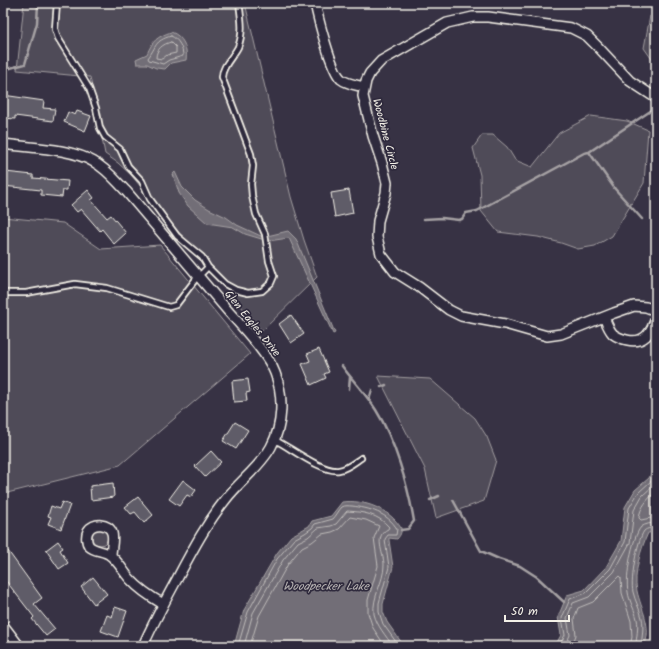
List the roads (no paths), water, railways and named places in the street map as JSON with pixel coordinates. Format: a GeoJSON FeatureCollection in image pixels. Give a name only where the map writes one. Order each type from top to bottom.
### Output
{"type":"FeatureCollection","features":[{"type":"Feature","properties":{"kind":"street"},"geometry":{"type":"LineString","coordinates":[[314,3],[336,74],[346,82],[364,87]]}},
{"type":"Feature","properties":{"kind":"street","name":"Woodbine Circle"},"geometry":{"type":"LineString","coordinates":[[656,98],[630,81],[587,36],[571,28],[488,17],[473,17],[447,23],[381,61],[370,74],[364,87],[363,96],[373,136],[382,163],[386,183],[386,193],[378,221],[377,237],[381,254],[395,272],[419,287],[448,310],[461,316],[506,324],[547,336],[561,334],[634,306],[646,307],[656,311]]}},
{"type":"Feature","properties":{"kind":"street","name":"Glen Eagles Drive"},"geometry":{"type":"LineString","coordinates":[[3,144],[62,152],[93,161],[106,170],[126,191],[246,331],[270,362],[275,373],[281,404],[280,421],[274,440],[266,455],[226,498],[210,521],[163,604],[143,646]]}},
{"type":"Feature","properties":{"kind":"street"},"geometry":{"type":"LineString","coordinates":[[604,317],[612,333],[622,339],[631,341],[643,340],[649,334],[656,318]]}},
{"type":"Feature","properties":{"kind":"street"},"geometry":{"type":"LineString","coordinates":[[111,555],[131,580],[146,594],[163,604]]}},
{"type":"Feature","properties":{"kind":"street"},"geometry":{"type":"LineString","coordinates":[[3,624],[18,646]]}},
{"type":"Feature","properties":{"kind":"lane"},"geometry":{"type":"LineString","coordinates":[[57,3],[55,29],[58,38],[89,88],[96,108],[100,128],[105,137],[120,149],[128,166],[142,181],[150,200],[177,236],[202,257],[208,267],[225,284],[236,290],[248,293],[262,291],[271,283],[274,276],[269,260],[265,234],[255,211],[252,196],[251,184],[253,166],[251,154],[222,77],[224,68],[237,49],[241,36],[242,26],[239,3]]}},
{"type":"Feature","properties":{"kind":"lane"},"geometry":{"type":"LineString","coordinates":[[3,293],[26,293],[76,284],[107,288],[172,307],[176,305],[208,267]]}},
{"type":"Feature","properties":{"kind":"lane"},"geometry":{"type":"LineString","coordinates":[[274,440],[321,467],[332,470],[340,470],[361,458]]}},
{"type":"Feature","properties":{"kind":"water"},"geometry":{"type":"Polygon","coordinates":[[[171,32],[182,39],[186,51],[186,60],[171,63],[165,69],[156,68],[147,64],[137,64],[136,59],[147,54],[151,45],[156,40],[171,32]]]}},
{"type":"Feature","properties":{"kind":"water"},"geometry":{"type":"Polygon","coordinates":[[[175,172],[182,187],[195,200],[226,217],[237,225],[263,237],[288,231],[296,239],[335,333],[333,334],[289,238],[268,241],[245,234],[233,227],[207,223],[188,206],[179,193],[173,174],[175,172]]]}},
{"type":"Feature","properties":{"kind":"water"},"geometry":{"type":"Polygon","coordinates":[[[656,464],[656,532],[648,533],[640,554],[636,577],[637,591],[647,625],[644,646],[555,646],[561,635],[558,617],[567,595],[584,590],[606,567],[621,541],[625,507],[635,490],[649,478],[656,464]]]}},
{"type":"Feature","properties":{"kind":"water","name":"Woodpecker Lake"},"geometry":{"type":"Polygon","coordinates":[[[342,502],[359,502],[375,507],[390,516],[401,528],[397,539],[389,538],[393,567],[383,604],[383,612],[387,622],[404,646],[234,646],[244,610],[277,553],[291,536],[309,526],[312,521],[331,516],[342,502]]]}},
{"type":"Feature","properties":{"kind":"waterway"},"geometry":{"type":"LineString","coordinates":[[3,70],[25,64],[37,23],[38,3]]}},
{"type":"Feature","properties":{"kind":"waterway"},"geometry":{"type":"LineString","coordinates":[[424,219],[462,219],[466,213],[477,211],[584,153],[589,152],[655,108]]}},
{"type":"Feature","properties":{"kind":"waterway"},"geometry":{"type":"LineString","coordinates":[[589,152],[615,189],[642,219]]}},
{"type":"Feature","properties":{"kind":"waterway"},"geometry":{"type":"LineString","coordinates":[[342,366],[376,410],[395,449],[408,493],[414,521],[408,529],[401,530]]}},
{"type":"Feature","properties":{"kind":"waterway"},"geometry":{"type":"LineString","coordinates":[[349,389],[350,377]]}},
{"type":"Feature","properties":{"kind":"waterway"},"geometry":{"type":"LineString","coordinates":[[381,387],[386,385]]}},
{"type":"Feature","properties":{"kind":"waterway"},"geometry":{"type":"LineString","coordinates":[[369,400],[372,390]]}},
{"type":"Feature","properties":{"kind":"waterway"},"geometry":{"type":"LineString","coordinates":[[430,500],[439,496]]}},
{"type":"Feature","properties":{"kind":"waterway"},"geometry":{"type":"LineString","coordinates":[[453,500],[481,551],[520,566],[537,577],[564,602]]}}]}
